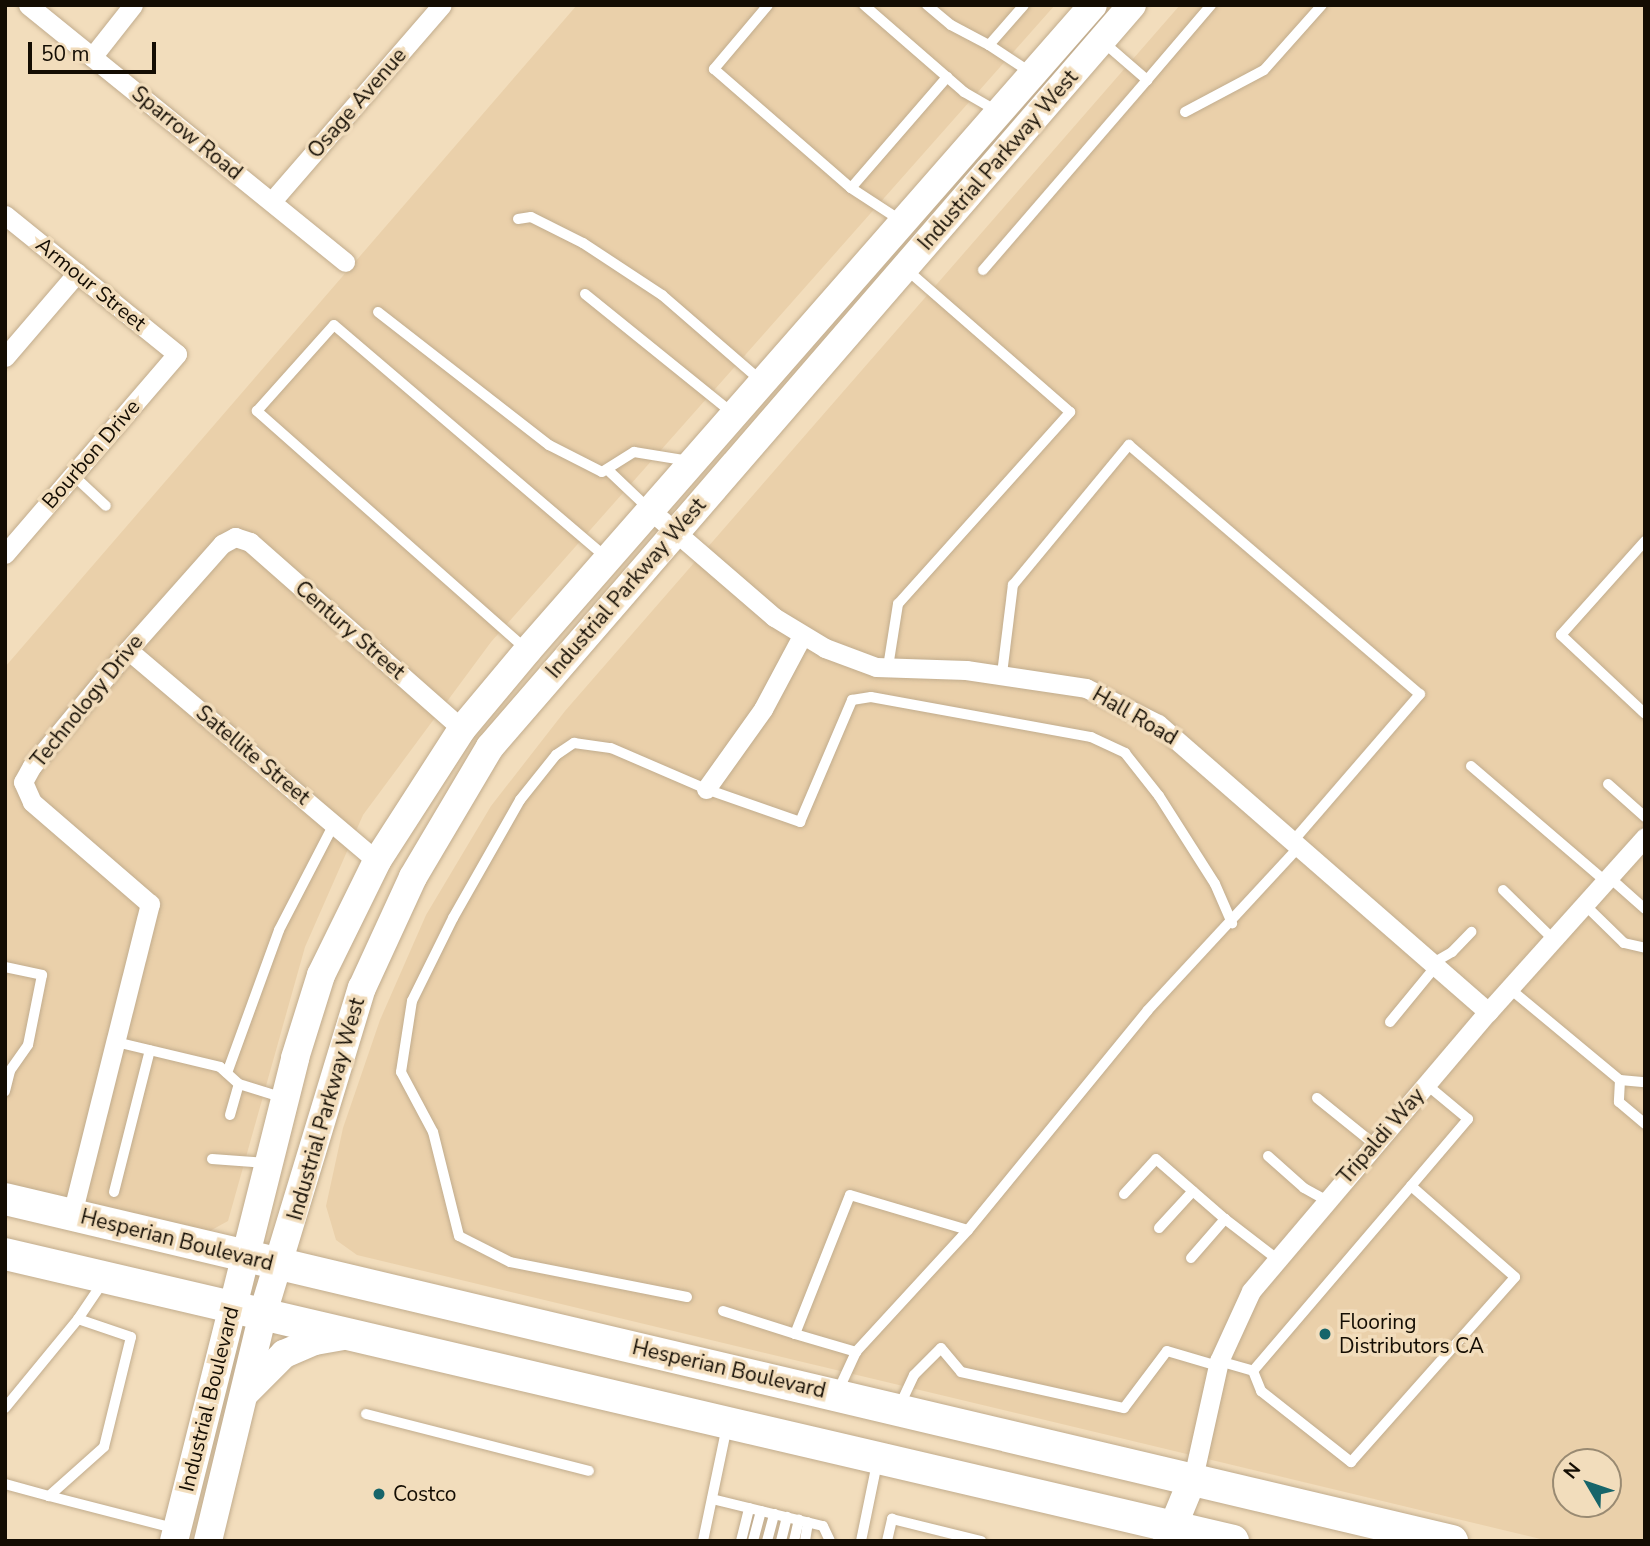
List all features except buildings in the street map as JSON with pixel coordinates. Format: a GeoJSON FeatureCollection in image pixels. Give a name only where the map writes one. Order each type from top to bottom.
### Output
{"type":"FeatureCollection","features":[{"type":"Feature","properties":{"kind":"main road","name":"Industrial Parkway West"},"geometry":{"type":"LineString","coordinates":[[281,1265],[334,1068],[362,988],[413,877],[490,747],[1132,5]]}},
{"type":"Feature","properties":{"kind":"main road","name":"Industrial Parkway West"},"geometry":{"type":"LineString","coordinates":[[243,1256],[321,975],[377,861],[463,729],[607,559],[1087,11]]}},
{"type":"Feature","properties":{"kind":"main road"},"geometry":{"type":"LineString","coordinates":[[1087,11],[1103,39]]}},
{"type":"Feature","properties":{"kind":"main road","name":"Hesperian Boulevard"},"geometry":{"type":"LineString","coordinates":[[5,1199],[1452,1541]]}},
{"type":"Feature","properties":{"kind":"main road"},"geometry":{"type":"LineString","coordinates":[[5,1254],[879,1457],[1184,1535],[1233,1541]]}},
{"type":"Feature","properties":{"kind":"main road","name":"Industrial Boulevard"},"geometry":{"type":"LineString","coordinates":[[176,1535],[243,1256]]}},
{"type":"Feature","properties":{"kind":"main road","name":"Industrial Boulevard"},"geometry":{"type":"LineString","coordinates":[[208,1541],[263,1313],[281,1265]]}},
{"type":"Feature","properties":{"kind":"main road"},"geometry":{"type":"LineString","coordinates":[[242,1398],[260,1374],[284,1354],[315,1341],[353,1334]]}},
{"type":"Feature","properties":{"kind":"main road"},"geometry":{"type":"LineString","coordinates":[[1184,1535],[1194,1478]]}},
{"type":"Feature","properties":{"kind":"street","name":"Sparrow Road"},"geometry":{"type":"LineString","coordinates":[[28,5],[345,261]]}},
{"type":"Feature","properties":{"kind":"street"},"geometry":{"type":"LineString","coordinates":[[92,57],[133,5]]}},
{"type":"Feature","properties":{"kind":"street","name":"Osage Avenue"},"geometry":{"type":"LineString","coordinates":[[272,201],[442,5]]}},
{"type":"Feature","properties":{"kind":"street","name":"Armour Street"},"geometry":{"type":"LineString","coordinates":[[5,215],[177,354]]}},
{"type":"Feature","properties":{"kind":"street"},"geometry":{"type":"LineString","coordinates":[[5,357],[77,273]]}},
{"type":"Feature","properties":{"kind":"street","name":"Bourbon Drive"},"geometry":{"type":"LineString","coordinates":[[7,549],[177,354]]}},
{"type":"Feature","properties":{"kind":"street","name":"Hall Road"},"geometry":{"type":"LineString","coordinates":[[650,510],[802,636],[876,667],[1002,674],[1086,688],[1158,724],[1298,843],[1488,1012]]}},
{"type":"Feature","properties":{"kind":"street","name":"Technology Drive"},"geometry":{"type":"LineString","coordinates":[[72,1214],[150,904],[32,802],[23,782],[32,766],[128,650],[222,544],[235,537]]}},
{"type":"Feature","properties":{"kind":"street","name":"Century Street"},"geometry":{"type":"LineString","coordinates":[[235,537],[250,542],[463,729]]}},
{"type":"Feature","properties":{"kind":"street"},"geometry":{"type":"LineString","coordinates":[[706,789],[763,709],[802,636]]}},
{"type":"Feature","properties":{"kind":"street","name":"Satellite Street"},"geometry":{"type":"LineString","coordinates":[[128,650],[377,861]]}},
{"type":"Feature","properties":{"kind":"street","name":"Tripaldi Way"},"geometry":{"type":"LineString","coordinates":[[1194,1478],[1219,1363],[1251,1291],[1509,988],[1607,879],[1642,845]]}},
{"type":"Feature","properties":{"kind":"lane"},"geometry":{"type":"LineString","coordinates":[[768,5],[714,69],[851,188],[904,222]]}},
{"type":"Feature","properties":{"kind":"lane"},"geometry":{"type":"LineString","coordinates":[[864,5],[947,77],[999,113]]}},
{"type":"Feature","properties":{"kind":"lane"},"geometry":{"type":"LineString","coordinates":[[928,5],[951,25],[989,45],[1033,74]]}},
{"type":"Feature","properties":{"kind":"lane"},"geometry":{"type":"LineString","coordinates":[[989,45],[1024,5]]}},
{"type":"Feature","properties":{"kind":"lane"},"geometry":{"type":"LineString","coordinates":[[983,270],[1211,5]]}},
{"type":"Feature","properties":{"kind":"lane"},"geometry":{"type":"LineString","coordinates":[[1185,113],[1264,70],[1322,5]]}},
{"type":"Feature","properties":{"kind":"lane"},"geometry":{"type":"LineString","coordinates":[[1103,39],[1147,80]]}},
{"type":"Feature","properties":{"kind":"lane"},"geometry":{"type":"LineString","coordinates":[[851,188],[947,77]]}},
{"type":"Feature","properties":{"kind":"lane"},"geometry":{"type":"LineString","coordinates":[[518,219],[531,218],[583,243],[662,295],[763,382]]}},
{"type":"Feature","properties":{"kind":"lane"},"geometry":{"type":"LineString","coordinates":[[888,667],[898,604],[1070,412],[904,267]]}},
{"type":"Feature","properties":{"kind":"lane"},"geometry":{"type":"LineString","coordinates":[[585,294],[734,415]]}},
{"type":"Feature","properties":{"kind":"lane"},"geometry":{"type":"LineString","coordinates":[[378,312],[550,445],[602,472],[609,471],[634,452],[693,461]]}},
{"type":"Feature","properties":{"kind":"lane"},"geometry":{"type":"LineString","coordinates":[[528,650],[257,411],[334,325],[607,559]]}},
{"type":"Feature","properties":{"kind":"lane"},"geometry":{"type":"LineString","coordinates":[[837,1395],[856,1352],[968,1230],[1148,1010],[1232,923],[1420,694],[1129,445],[1013,584],[1002,674]]}},
{"type":"Feature","properties":{"kind":"lane"},"geometry":{"type":"LineString","coordinates":[[609,471],[650,510]]}},
{"type":"Feature","properties":{"kind":"lane"},"geometry":{"type":"LineString","coordinates":[[73,475],[106,506]]}},
{"type":"Feature","properties":{"kind":"lane"},"geometry":{"type":"LineString","coordinates":[[1645,541],[1561,635],[1645,715]]}},
{"type":"Feature","properties":{"kind":"lane"},"geometry":{"type":"LineString","coordinates":[[687,1297],[510,1262],[459,1236],[433,1132],[401,1072],[412,1001],[520,800],[556,755],[574,743],[611,748],[706,789],[800,821],[852,700],[871,697],[1091,737],[1125,753],[1159,796],[1215,884],[1232,923]]}},
{"type":"Feature","properties":{"kind":"lane"},"geometry":{"type":"LineString","coordinates":[[1471,766],[1645,909]]}},
{"type":"Feature","properties":{"kind":"lane"},"geometry":{"type":"LineString","coordinates":[[1608,784],[1645,817]]}},
{"type":"Feature","properties":{"kind":"lane"},"geometry":{"type":"LineString","coordinates":[[227,1073],[279,930],[334,824]]}},
{"type":"Feature","properties":{"kind":"lane"},"geometry":{"type":"LineString","coordinates":[[1503,890],[1553,939]]}},
{"type":"Feature","properties":{"kind":"lane"},"geometry":{"type":"LineString","coordinates":[[1584,904],[1624,943],[1645,948]]}},
{"type":"Feature","properties":{"kind":"lane"},"geometry":{"type":"LineString","coordinates":[[1390,1022],[1435,965],[1452,953],[1471,932]]}},
{"type":"Feature","properties":{"kind":"lane"},"geometry":{"type":"LineString","coordinates":[[5,967],[42,975],[28,1045],[8,1070],[5,1091]]}},
{"type":"Feature","properties":{"kind":"lane"},"geometry":{"type":"LineString","coordinates":[[1509,988],[1620,1080],[1645,1082]]}},
{"type":"Feature","properties":{"kind":"lane"},"geometry":{"type":"LineString","coordinates":[[116,1042],[220,1067],[239,1084],[285,1098]]}},
{"type":"Feature","properties":{"kind":"lane"},"geometry":{"type":"LineString","coordinates":[[114,1192],[150,1050]]}},
{"type":"Feature","properties":{"kind":"lane"},"geometry":{"type":"LineString","coordinates":[[1620,1080],[1619,1102],[1645,1124]]}},
{"type":"Feature","properties":{"kind":"lane"},"geometry":{"type":"LineString","coordinates":[[230,1115],[239,1084]]}},
{"type":"Feature","properties":{"kind":"lane"},"geometry":{"type":"LineString","coordinates":[[1253,1371],[1468,1119],[1426,1084]]}},
{"type":"Feature","properties":{"kind":"lane"},"geometry":{"type":"LineString","coordinates":[[1317,1098],[1374,1144]]}},
{"type":"Feature","properties":{"kind":"lane"},"geometry":{"type":"LineString","coordinates":[[1268,1156],[1304,1188],[1326,1200]]}},
{"type":"Feature","properties":{"kind":"lane"},"geometry":{"type":"LineString","coordinates":[[212,1159],[268,1163]]}},
{"type":"Feature","properties":{"kind":"lane"},"geometry":{"type":"LineString","coordinates":[[1124,1194],[1156,1159],[1225,1219],[1277,1259]]}},
{"type":"Feature","properties":{"kind":"lane"},"geometry":{"type":"LineString","coordinates":[[1253,1371],[1261,1391],[1352,1462],[1515,1277],[1411,1186]]}},
{"type":"Feature","properties":{"kind":"lane"},"geometry":{"type":"LineString","coordinates":[[1159,1228],[1193,1191]]}},
{"type":"Feature","properties":{"kind":"lane"},"geometry":{"type":"LineString","coordinates":[[795,1335],[850,1195],[968,1230]]}},
{"type":"Feature","properties":{"kind":"lane"},"geometry":{"type":"LineString","coordinates":[[1191,1258],[1225,1219]]}},
{"type":"Feature","properties":{"kind":"lane"},"geometry":{"type":"LineString","coordinates":[[5,1408],[78,1319],[106,1277]]}},
{"type":"Feature","properties":{"kind":"lane"},"geometry":{"type":"LineString","coordinates":[[723,1311],[856,1352]]}},
{"type":"Feature","properties":{"kind":"lane"},"geometry":{"type":"LineString","coordinates":[[49,1496],[104,1447],[131,1337],[78,1319]]}},
{"type":"Feature","properties":{"kind":"lane"},"geometry":{"type":"LineString","coordinates":[[899,1409],[914,1375],[941,1348],[961,1372],[1124,1408],[1167,1350],[1253,1371]]}},
{"type":"Feature","properties":{"kind":"lane"},"geometry":{"type":"LineString","coordinates":[[366,1414],[589,1471]]}},
{"type":"Feature","properties":{"kind":"lane"},"geometry":{"type":"LineString","coordinates":[[703,1541],[728,1422]]}},
{"type":"Feature","properties":{"kind":"lane"},"geometry":{"type":"LineString","coordinates":[[861,1541],[879,1457]]}},
{"type":"Feature","properties":{"kind":"lane"},"geometry":{"type":"LineString","coordinates":[[5,1484],[176,1535]]}},
{"type":"Feature","properties":{"kind":"lane"},"geometry":{"type":"LineString","coordinates":[[712,1499],[823,1526]]}},
{"type":"Feature","properties":{"kind":"lane"},"geometry":{"type":"LineString","coordinates":[[741,1541],[749,1508]]}},
{"type":"Feature","properties":{"kind":"lane"},"geometry":{"type":"LineString","coordinates":[[753,1541],[761,1511]]}},
{"type":"Feature","properties":{"kind":"lane"},"geometry":{"type":"LineString","coordinates":[[767,1541],[774,1514]]}},
{"type":"Feature","properties":{"kind":"lane"},"geometry":{"type":"LineString","coordinates":[[781,1541],[787,1517]]}},
{"type":"Feature","properties":{"kind":"lane"},"geometry":{"type":"LineString","coordinates":[[887,1541],[892,1519],[981,1541]]}},
{"type":"Feature","properties":{"kind":"lane"},"geometry":{"type":"LineString","coordinates":[[794,1541],[804,1521]]}},
{"type":"Feature","properties":{"kind":"lane"},"geometry":{"type":"LineString","coordinates":[[804,1521],[805,1541]]}},
{"type":"Feature","properties":{"kind":"lane"},"geometry":{"type":"LineString","coordinates":[[819,1541],[823,1526]]}},
{"type":"Feature","properties":{"kind":"lane"},"geometry":{"type":"LineString","coordinates":[[823,1526],[830,1541]]}},
{"type":"Feature","properties":{"kind":"shaded area"},"geometry":{"type":"Polygon","coordinates":[[[577,5],[1055,5],[491,642],[363,815],[305,947],[228,1221],[208,1232],[5,1184],[5,667],[577,5]]]}},
{"type":"Feature","properties":{"kind":"shaded area"},"geometry":{"type":"Polygon","coordinates":[[[1180,5],[1645,5],[1645,1541],[1549,1541],[357,1255],[336,1240],[326,1206],[343,1128],[380,1020],[426,915],[491,806],[565,711],[1180,5]]]}},
{"type":"Feature","properties":{"kind":"place","name":"Flooring Distributors CA"},"geometry":{"type":"Point","coordinates":[1325,1334]}},
{"type":"Feature","properties":{"kind":"place","name":"Costco"},"geometry":{"type":"Point","coordinates":[379,1494]}}]}
